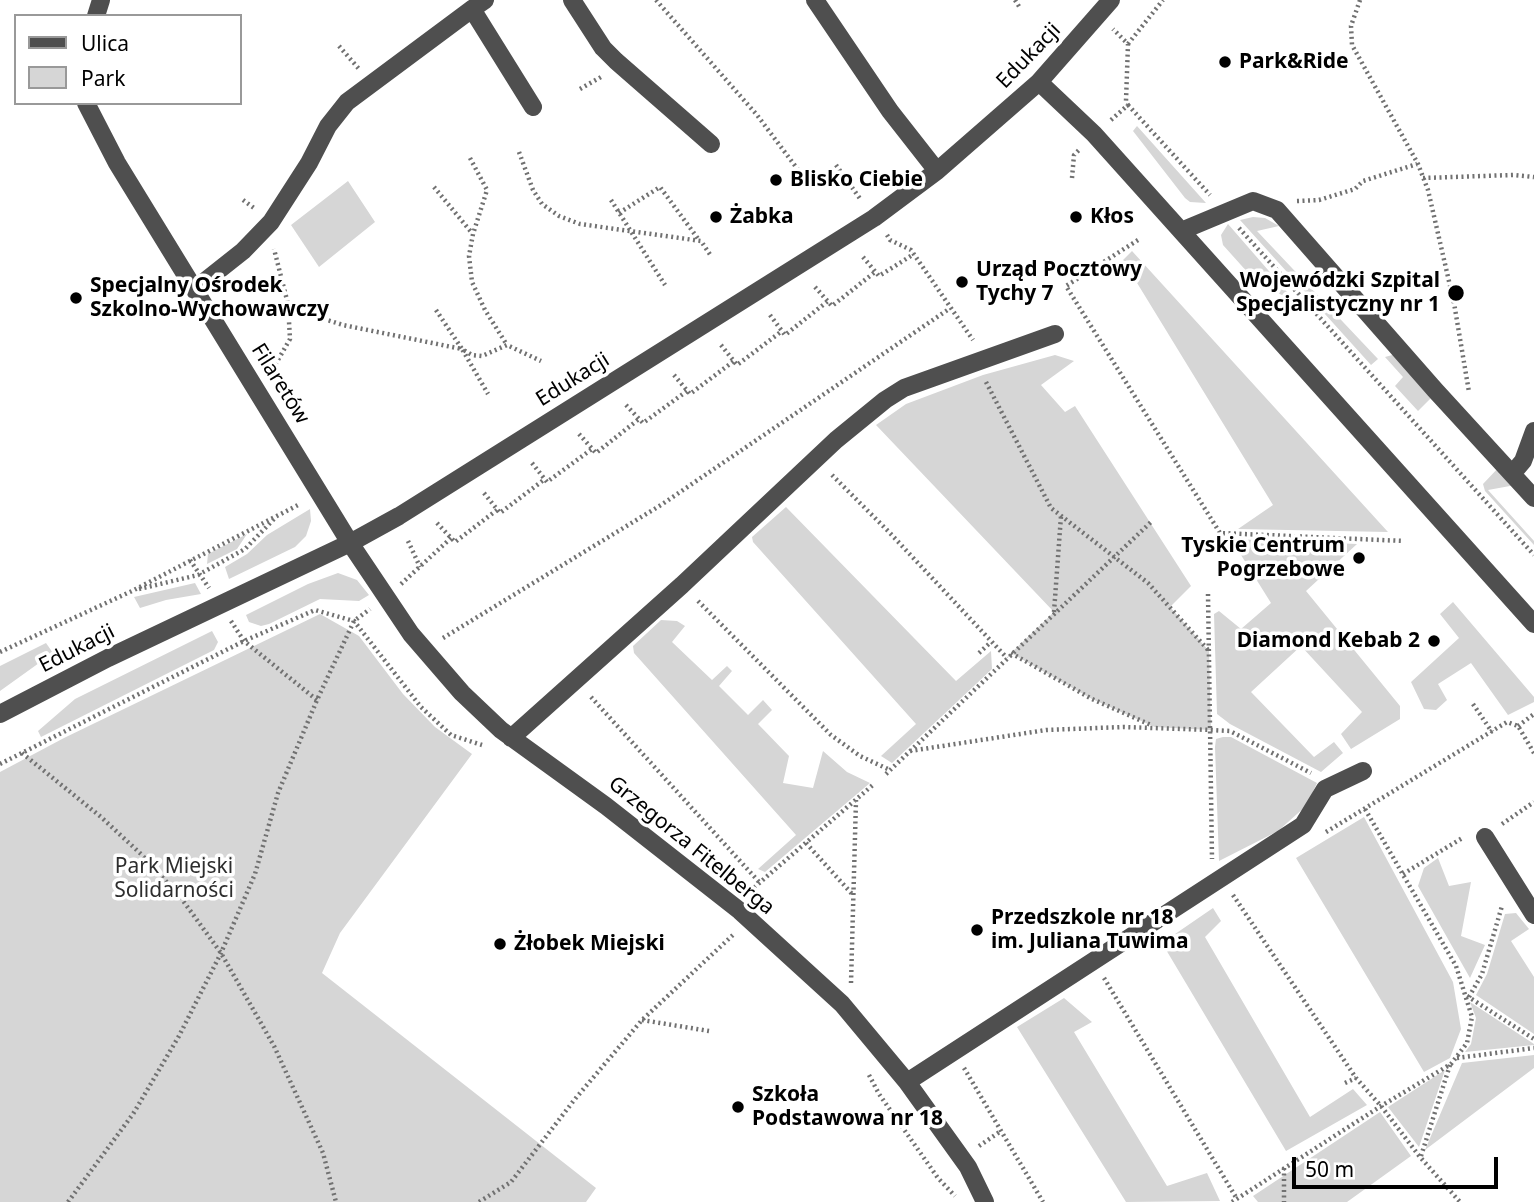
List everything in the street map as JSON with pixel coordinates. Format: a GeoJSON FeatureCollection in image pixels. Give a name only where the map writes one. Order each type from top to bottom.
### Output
{"type":"FeatureCollection","features":[{"type":"Feature","properties":{"kind":"street"},"geometry":{"type":"LineString","coordinates":[[572,0],[603,48],[711,144]]}},
{"type":"Feature","properties":{"kind":"street"},"geometry":{"type":"LineString","coordinates":[[815,0],[890,111],[937,172]]}},
{"type":"Feature","properties":{"kind":"street","name":"Edukacji"},"geometry":{"type":"LineString","coordinates":[[0,714],[108,658],[350,543],[411,509],[862,225],[937,172],[1040,82],[1111,0]]}},
{"type":"Feature","properties":{"kind":"street"},"geometry":{"type":"LineString","coordinates":[[195,289],[243,251],[268,225],[288,198],[328,126],[347,102],[478,5],[533,107]]}},
{"type":"Feature","properties":{"kind":"street"},"geometry":{"type":"LineString","coordinates":[[1040,82],[1094,134],[1534,624]]}},
{"type":"Feature","properties":{"kind":"street","name":"Filaretów"},"geometry":{"type":"LineString","coordinates":[[87,105],[117,163],[350,543]]}},
{"type":"Feature","properties":{"kind":"street"},"geometry":{"type":"LineString","coordinates":[[1181,231],[1253,201],[1277,210],[1534,498]]}},
{"type":"Feature","properties":{"kind":"street"},"geometry":{"type":"LineString","coordinates":[[511,738],[682,585],[815,460],[885,400],[904,388],[1055,334]]}},
{"type":"Feature","properties":{"kind":"street"},"geometry":{"type":"LineString","coordinates":[[1512,474],[1523,461],[1534,431]]}},
{"type":"Feature","properties":{"kind":"street","name":"Grzegorza Fitelberga"},"geometry":{"type":"LineString","coordinates":[[350,543],[411,634],[462,693],[511,738],[606,806],[740,911],[842,1004],[907,1082],[968,1167],[985,1202]]}},
{"type":"Feature","properties":{"kind":"street"},"geometry":{"type":"LineString","coordinates":[[907,1082],[1225,885],[1303,825],[1325,789],[1363,771]]}},
{"type":"Feature","properties":{"kind":"street"},"geometry":{"type":"LineString","coordinates":[[1485,837],[1534,915]]}},
{"type":"Feature","properties":{"kind":"path"},"geometry":{"type":"LineString","coordinates":[[656,0],[757,115],[811,187]]}},
{"type":"Feature","properties":{"kind":"path"},"geometry":{"type":"LineString","coordinates":[[1015,0],[1020,8]]}},
{"type":"Feature","properties":{"kind":"path"},"geometry":{"type":"LineString","coordinates":[[1163,0],[1128,44],[1128,105],[1534,555]]}},
{"type":"Feature","properties":{"kind":"path"},"geometry":{"type":"LineString","coordinates":[[1360,0],[1351,26],[1352,45],[1418,164],[1428,190],[1454,303],[1471,407],[1466,424]]}},
{"type":"Feature","properties":{"kind":"path"},"geometry":{"type":"LineString","coordinates":[[1098,15],[1128,44]]}},
{"type":"Feature","properties":{"kind":"path"},"geometry":{"type":"LineString","coordinates":[[339,46],[372,82]]}},
{"type":"Feature","properties":{"kind":"path"},"geometry":{"type":"LineString","coordinates":[[580,89],[601,77]]}},
{"type":"Feature","properties":{"kind":"path"},"geometry":{"type":"LineString","coordinates":[[1072,178],[1074,155],[1128,105]]}},
{"type":"Feature","properties":{"kind":"path"},"geometry":{"type":"LineString","coordinates":[[519,152],[533,190],[542,204],[559,216],[580,224],[701,241]]}},
{"type":"Feature","properties":{"kind":"path"},"geometry":{"type":"LineString","coordinates":[[470,158],[487,190],[472,234],[469,256],[472,282],[485,310],[508,345],[541,361]]}},
{"type":"Feature","properties":{"kind":"path"},"geometry":{"type":"LineString","coordinates":[[1265,205],[1284,201],[1320,200],[1355,189],[1363,181],[1418,164]]}},
{"type":"Feature","properties":{"kind":"path"},"geometry":{"type":"LineString","coordinates":[[1423,178],[1513,175],[1534,177]]}},
{"type":"Feature","properties":{"kind":"path"},"geometry":{"type":"LineString","coordinates":[[434,187],[465,221],[472,234]]}},
{"type":"Feature","properties":{"kind":"path"},"geometry":{"type":"LineString","coordinates":[[619,213],[660,187],[711,256]]}},
{"type":"Feature","properties":{"kind":"path"},"geometry":{"type":"LineString","coordinates":[[611,200],[665,285]]}},
{"type":"Feature","properties":{"kind":"path"},"geometry":{"type":"LineString","coordinates":[[268,225],[288,304],[290,339],[268,378]]}},
{"type":"Feature","properties":{"kind":"path"},"geometry":{"type":"LineString","coordinates":[[890,240],[911,250],[973,341],[983,375],[1051,508],[1148,583],[1209,651]]}},
{"type":"Feature","properties":{"kind":"path"},"geometry":{"type":"LineString","coordinates":[[1138,240],[1066,286],[1220,533],[1404,541]]}},
{"type":"Feature","properties":{"kind":"path"},"geometry":{"type":"LineString","coordinates":[[863,257],[879,276],[914,254]]}},
{"type":"Feature","properties":{"kind":"path"},"geometry":{"type":"LineString","coordinates":[[815,287],[832,306],[875,272]]}},
{"type":"Feature","properties":{"kind":"path"},"geometry":{"type":"LineString","coordinates":[[770,315],[785,335],[828,301]]}},
{"type":"Feature","properties":{"kind":"path"},"geometry":{"type":"LineString","coordinates":[[288,304],[304,313],[343,325],[462,349],[472,355],[482,356],[508,345]]}},
{"type":"Feature","properties":{"kind":"path"},"geometry":{"type":"LineString","coordinates":[[436,642],[661,505],[950,309]]}},
{"type":"Feature","properties":{"kind":"path"},"geometry":{"type":"LineString","coordinates":[[436,310],[488,394]]}},
{"type":"Feature","properties":{"kind":"path"},"geometry":{"type":"LineString","coordinates":[[722,345],[737,365],[782,331]]}},
{"type":"Feature","properties":{"kind":"path"},"geometry":{"type":"LineString","coordinates":[[674,375],[690,394],[734,361]]}},
{"type":"Feature","properties":{"kind":"path"},"geometry":{"type":"LineString","coordinates":[[626,405],[643,423],[687,391]]}},
{"type":"Feature","properties":{"kind":"path"},"geometry":{"type":"LineString","coordinates":[[579,434],[596,453],[639,419]]}},
{"type":"Feature","properties":{"kind":"path"},"geometry":{"type":"LineString","coordinates":[[532,463],[547,482],[592,449]]}},
{"type":"Feature","properties":{"kind":"path"},"geometry":{"type":"LineString","coordinates":[[815,460],[890,532],[1007,658]]}},
{"type":"Feature","properties":{"kind":"path"},"geometry":{"type":"LineString","coordinates":[[484,493],[500,513],[545,479]]}},
{"type":"Feature","properties":{"kind":"path"},"geometry":{"type":"LineString","coordinates":[[437,523],[455,542],[497,510]]}},
{"type":"Feature","properties":{"kind":"path"},"geometry":{"type":"LineString","coordinates":[[1054,612],[1060,515]]}},
{"type":"Feature","properties":{"kind":"path"},"geometry":{"type":"LineString","coordinates":[[0,652],[132,591],[277,516],[245,549],[198,575],[132,591]]}},
{"type":"Feature","properties":{"kind":"path"},"geometry":{"type":"LineString","coordinates":[[682,585],[831,735],[888,772],[1151,522]]}},
{"type":"Feature","properties":{"kind":"path"},"geometry":{"type":"LineString","coordinates":[[68,1202],[139,1104],[172,1050],[221,953],[254,874],[278,793],[354,621],[385,598],[451,538]]}},
{"type":"Feature","properties":{"kind":"path"},"geometry":{"type":"LineString","coordinates":[[408,541],[420,567]]}},
{"type":"Feature","properties":{"kind":"path"},"geometry":{"type":"LineString","coordinates":[[190,561],[198,575]]}},
{"type":"Feature","properties":{"kind":"path"},"geometry":{"type":"LineString","coordinates":[[1208,594],[1213,867],[1356,1078],[1460,1202]]}},
{"type":"Feature","properties":{"kind":"path"},"geometry":{"type":"LineString","coordinates":[[0,764],[244,641],[315,610],[354,621],[395,676],[451,735],[488,747]]}},
{"type":"Feature","properties":{"kind":"path"},"geometry":{"type":"LineString","coordinates":[[244,641],[317,700]]}},
{"type":"Feature","properties":{"kind":"path"},"geometry":{"type":"LineString","coordinates":[[979,653],[991,642]]}},
{"type":"Feature","properties":{"kind":"path"},"geometry":{"type":"LineString","coordinates":[[1012,653],[1092,699],[1155,727]]}},
{"type":"Feature","properties":{"kind":"path"},"geometry":{"type":"LineString","coordinates":[[576,680],[760,883]]}},
{"type":"Feature","properties":{"kind":"path"},"geometry":{"type":"LineString","coordinates":[[1473,704],[1492,732]]}},
{"type":"Feature","properties":{"kind":"path"},"geometry":{"type":"LineString","coordinates":[[1518,726],[1534,714]]}},
{"type":"Feature","properties":{"kind":"path"},"geometry":{"type":"LineString","coordinates":[[1420,1157],[1451,1064],[1467,1043],[1472,1017],[1456,966],[1365,808],[1507,722],[1518,726],[1534,753]]}},
{"type":"Feature","properties":{"kind":"path"},"geometry":{"type":"LineString","coordinates":[[911,751],[1046,730],[1155,727],[1230,731],[1320,778]]}},
{"type":"Feature","properties":{"kind":"path"},"geometry":{"type":"LineString","coordinates":[[22,753],[101,817],[142,855],[181,898],[221,953],[274,1046],[323,1153],[336,1202]]}},
{"type":"Feature","properties":{"kind":"path"},"geometry":{"type":"LineString","coordinates":[[749,892],[874,784]]}},
{"type":"Feature","properties":{"kind":"path"},"geometry":{"type":"LineString","coordinates":[[851,991],[856,800]]}},
{"type":"Feature","properties":{"kind":"path"},"geometry":{"type":"LineString","coordinates":[[1500,824],[1534,802]]}},
{"type":"Feature","properties":{"kind":"path"},"geometry":{"type":"LineString","coordinates":[[806,843],[853,896]]}},
{"type":"Feature","properties":{"kind":"path"},"geometry":{"type":"LineString","coordinates":[[1467,996],[1482,974],[1509,876]]}},
{"type":"Feature","properties":{"kind":"path"},"geometry":{"type":"LineString","coordinates":[[724,926],[743,941]]}},
{"type":"Feature","properties":{"kind":"path"},"geometry":{"type":"LineString","coordinates":[[479,1202],[510,1182],[642,1020],[735,933]]}},
{"type":"Feature","properties":{"kind":"path"},"geometry":{"type":"LineString","coordinates":[[1097,967],[1235,1201],[1451,1064]]}},
{"type":"Feature","properties":{"kind":"path"},"geometry":{"type":"LineString","coordinates":[[1467,996],[1534,1039]]}},
{"type":"Feature","properties":{"kind":"path"},"geometry":{"type":"LineString","coordinates":[[642,1020],[709,1031]]}},
{"type":"Feature","properties":{"kind":"path"},"geometry":{"type":"LineString","coordinates":[[1456,1057],[1534,1048]]}},
{"type":"Feature","properties":{"kind":"path"},"geometry":{"type":"LineString","coordinates":[[962,1066],[1043,1202]]}},
{"type":"Feature","properties":{"kind":"path"},"geometry":{"type":"LineString","coordinates":[[868,1072],[879,1094],[938,1178],[960,1202]]}},
{"type":"Feature","properties":{"kind":"path"},"geometry":{"type":"LineString","coordinates":[[1345,1083],[1356,1078]]}},
{"type":"Feature","properties":{"kind":"path"},"geometry":{"type":"LineString","coordinates":[[972,1150],[1001,1131]]}},
{"type":"Feature","properties":{"kind":"path"},"geometry":{"type":"LineString","coordinates":[[1284,1168],[1284,1202]]}},
{"type":"Feature","properties":{"kind":"path"},"geometry":{"type":"LineString","coordinates":[[1244,1195],[1250,1202]]}},
{"type":"Feature","properties":{"kind":"green space"},"geometry":{"type":"Polygon","coordinates":[[[1137,126],[1206,203],[1190,202],[1185,198],[1133,131],[1137,126]]]}},
{"type":"Feature","properties":{"kind":"green space"},"geometry":{"type":"Polygon","coordinates":[[[348,181],[375,222],[319,267],[291,225],[348,181]]]}},
{"type":"Feature","properties":{"kind":"green space"},"geometry":{"type":"Polygon","coordinates":[[[1265,218],[1279,226],[1257,231],[1378,359],[1371,365],[1240,220],[1265,218]]]}},
{"type":"Feature","properties":{"kind":"green space"},"geometry":{"type":"Polygon","coordinates":[[[1228,224],[1295,301],[1258,284],[1223,245],[1221,235],[1228,224]]]}},
{"type":"Feature","properties":{"kind":"green space"},"geometry":{"type":"Polygon","coordinates":[[[1132,251],[1388,532],[1238,529],[1273,505],[1123,260],[1132,251]]]}},
{"type":"Feature","properties":{"kind":"green space"},"geometry":{"type":"Polygon","coordinates":[[[1396,354],[1432,397],[1418,411],[1395,386],[1403,377],[1385,357],[1396,354]]]}},
{"type":"Feature","properties":{"kind":"green space"},"geometry":{"type":"Polygon","coordinates":[[[1055,355],[1074,361],[1041,385],[1065,412],[1075,406],[1191,586],[1170,607],[1209,651],[1211,730],[1155,727],[1092,699],[1011,653],[1054,612],[876,425],[906,404],[983,375],[1055,355]]]}},
{"type":"Feature","properties":{"kind":"green space"},"geometry":{"type":"Polygon","coordinates":[[[1500,466],[1515,482],[1510,486],[1488,490],[1534,541],[1534,545],[1485,491],[1483,484],[1500,466]]]}},
{"type":"Feature","properties":{"kind":"green space"},"geometry":{"type":"Polygon","coordinates":[[[786,507],[956,681],[991,651],[992,669],[892,763],[881,756],[916,724],[753,542],[752,537],[786,507]]]}},
{"type":"Feature","properties":{"kind":"green space"},"geometry":{"type":"Polygon","coordinates":[[[310,509],[311,521],[306,536],[295,547],[229,579],[225,567],[247,554],[267,535],[310,509]]]}},
{"type":"Feature","properties":{"kind":"green space"},"geometry":{"type":"Polygon","coordinates":[[[247,534],[237,549],[207,564],[208,554],[247,534]]]}},
{"type":"Feature","properties":{"kind":"green space"},"geometry":{"type":"Polygon","coordinates":[[[1231,539],[1357,544],[1306,591],[1400,706],[1400,719],[1351,749],[1341,734],[1362,712],[1301,646],[1251,692],[1314,757],[1334,742],[1343,753],[1321,772],[1230,724],[1217,714],[1214,614],[1219,611],[1241,629],[1271,603],[1231,539]]]}},
{"type":"Feature","properties":{"kind":"green space"},"geometry":{"type":"Polygon","coordinates":[[[338,573],[357,580],[369,595],[359,601],[320,599],[269,624],[261,626],[249,622],[246,615],[308,584],[338,573]]]}},
{"type":"Feature","properties":{"kind":"green space"},"geometry":{"type":"Polygon","coordinates":[[[195,583],[201,594],[140,608],[134,597],[195,583]]]}},
{"type":"Feature","properties":{"kind":"green space"},"geometry":{"type":"Polygon","coordinates":[[[1453,602],[1534,697],[1534,702],[1508,715],[1471,663],[1438,684],[1447,700],[1436,710],[1424,709],[1411,682],[1459,638],[1440,614],[1453,602]]]}},
{"type":"Feature","properties":{"kind":"green space","name":"Park Miejski Solidarności"},"geometry":{"type":"Polygon","coordinates":[[[320,614],[359,636],[403,694],[435,727],[472,754],[340,933],[322,973],[596,1188],[586,1202],[0,1202],[0,772],[64,738],[320,614]]]}},
{"type":"Feature","properties":{"kind":"green space"},"geometry":{"type":"Polygon","coordinates":[[[661,620],[677,621],[685,626],[672,642],[712,680],[727,666],[732,671],[719,686],[748,715],[763,700],[772,710],[758,724],[789,756],[783,783],[813,788],[823,751],[847,772],[870,783],[765,872],[758,869],[796,835],[634,653],[633,646],[661,620]]]}},
{"type":"Feature","properties":{"kind":"green space"},"geometry":{"type":"Polygon","coordinates":[[[212,631],[218,642],[214,650],[41,737],[38,731],[75,699],[212,631]]]}},
{"type":"Feature","properties":{"kind":"green space"},"geometry":{"type":"Polygon","coordinates":[[[46,643],[53,653],[0,691],[0,666],[46,643]]]}},
{"type":"Feature","properties":{"kind":"green space"},"geometry":{"type":"Polygon","coordinates":[[[1231,737],[1317,783],[1306,806],[1278,831],[1219,861],[1215,747],[1216,739],[1231,737]]]}},
{"type":"Feature","properties":{"kind":"green space"},"geometry":{"type":"Polygon","coordinates":[[[1364,817],[1453,982],[1461,1029],[1450,1058],[1424,1072],[1296,858],[1364,817]]]}},
{"type":"Feature","properties":{"kind":"green space"},"geometry":{"type":"Polygon","coordinates":[[[1438,858],[1449,886],[1471,882],[1461,936],[1485,945],[1470,978],[1418,886],[1424,868],[1438,858]]]}},
{"type":"Feature","properties":{"kind":"green space"},"geometry":{"type":"Polygon","coordinates":[[[1213,908],[1221,921],[1205,937],[1310,1117],[1353,1089],[1367,1105],[1286,1151],[1162,943],[1213,908]]]}},
{"type":"Feature","properties":{"kind":"green space"},"geometry":{"type":"Polygon","coordinates":[[[1516,913],[1529,929],[1511,941],[1534,977],[1534,1034],[1476,995],[1487,974],[1505,914],[1516,913]]]}},
{"type":"Feature","properties":{"kind":"green space"},"geometry":{"type":"Polygon","coordinates":[[[1064,998],[1092,1022],[1074,1032],[1167,1186],[1207,1173],[1220,1201],[1126,1202],[1017,1027],[1064,998]]]}},
{"type":"Feature","properties":{"kind":"green space"},"geometry":{"type":"Polygon","coordinates":[[[1470,1002],[1534,1045],[1465,1052],[1471,1044],[1476,1018],[1470,1002]]]}},
{"type":"Feature","properties":{"kind":"green space"},"geometry":{"type":"Polygon","coordinates":[[[1534,1055],[1534,1068],[1425,1150],[1462,1063],[1534,1055]]]}},
{"type":"Feature","properties":{"kind":"green space"},"geometry":{"type":"Polygon","coordinates":[[[1445,1070],[1419,1147],[1388,1107],[1445,1070]]]}},
{"type":"Feature","properties":{"kind":"green space"},"geometry":{"type":"Polygon","coordinates":[[[1380,1112],[1411,1156],[1347,1202],[1258,1202],[1253,1196],[1380,1112]]]}},
{"type":"Feature","properties":{"kind":"place","name":"Park&Ride"},"geometry":{"type":"Point","coordinates":[1225,62]}},
{"type":"Feature","properties":{"kind":"place","name":"Blisko Ciebie"},"geometry":{"type":"Point","coordinates":[776,180]}},
{"type":"Feature","properties":{"kind":"place","name":"Żabka"},"geometry":{"type":"Point","coordinates":[716,217]}},
{"type":"Feature","properties":{"kind":"place","name":"Kłos"},"geometry":{"type":"Point","coordinates":[1076,217]}},
{"type":"Feature","properties":{"kind":"place","name":"Urząd Pocztowy Tychy 7"},"geometry":{"type":"Point","coordinates":[962,282]}},
{"type":"Feature","properties":{"kind":"place","name":"Wojewódzki Szpital Specjalistyczny nr 1"},"geometry":{"type":"Point","coordinates":[1456,293]}},
{"type":"Feature","properties":{"kind":"place","name":"Specjalny Ośrodek Szkolno-Wychowawczy"},"geometry":{"type":"Point","coordinates":[76,298]}},
{"type":"Feature","properties":{"kind":"place","name":"Tyskie Centrum Pogrzebowe"},"geometry":{"type":"Point","coordinates":[1359,558]}},
{"type":"Feature","properties":{"kind":"place","name":"Diamond Kebab 2"},"geometry":{"type":"Point","coordinates":[1434,641]}},
{"type":"Feature","properties":{"kind":"place","name":"Przedszkole nr 18 im. Juliana Tuwima"},"geometry":{"type":"Point","coordinates":[977,930]}},
{"type":"Feature","properties":{"kind":"place","name":"Żłobek Miejski"},"geometry":{"type":"Point","coordinates":[500,944]}},
{"type":"Feature","properties":{"kind":"place","name":"Szkoła Podstawowa nr 18"},"geometry":{"type":"Point","coordinates":[738,1107]}}]}
